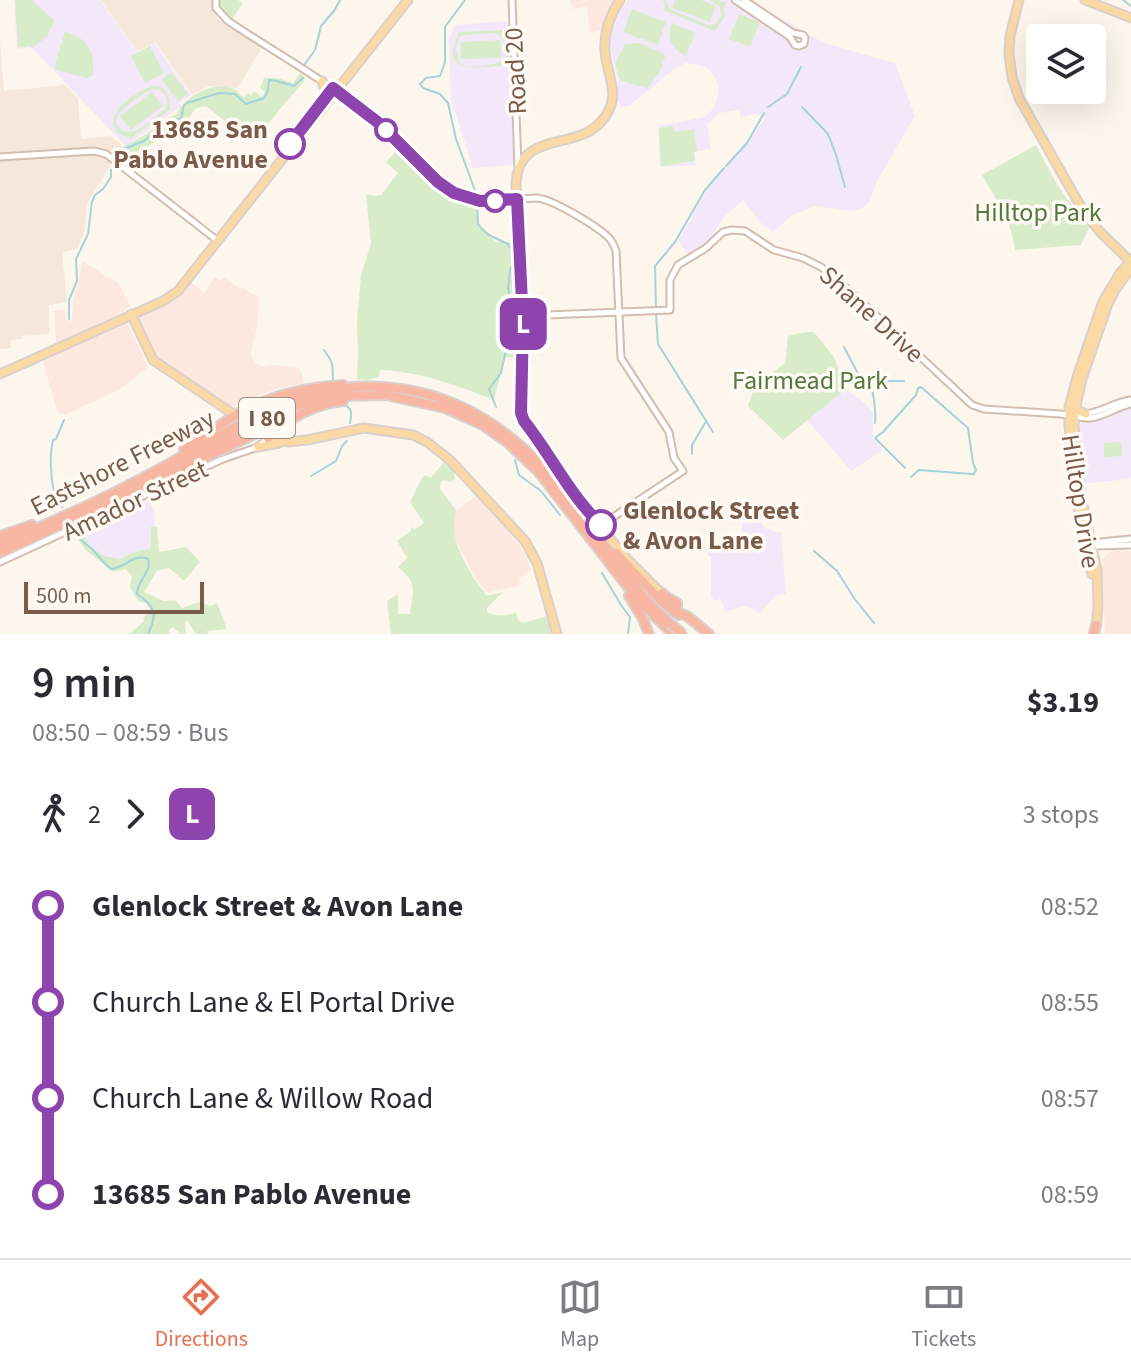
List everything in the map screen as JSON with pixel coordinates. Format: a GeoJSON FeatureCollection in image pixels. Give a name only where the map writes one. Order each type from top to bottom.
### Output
{"type":"FeatureCollection","features":[{"type":"Feature","properties":{"kind":"highway"},"geometry":{"type":"LineString","coordinates":[[127,487],[217,428],[262,403],[301,389],[346,384],[383,387]]}},
{"type":"Feature","properties":{"kind":"highway","name":"Eastshore Freeway"},"geometry":{"type":"LineString","coordinates":[[0,545],[127,487],[270,409],[303,397],[383,387],[442,398],[498,427],[553,479],[607,554]]}},
{"type":"Feature","properties":{"kind":"highway","name":"Eastshore Freeway"},"geometry":{"type":"LineString","coordinates":[[0,553],[108,503],[274,414],[305,403],[354,395],[403,397],[458,413],[483,425],[507,442],[538,471],[671,630],[683,634]]}},
{"type":"Feature","properties":{"kind":"highway"},"geometry":{"type":"LineString","coordinates":[[268,438],[292,417],[320,406],[403,397]]}},
{"type":"Feature","properties":{"kind":"highway"},"geometry":{"type":"LineString","coordinates":[[217,428],[225,420],[222,410]]}},
{"type":"Feature","properties":{"kind":"highway"},"geometry":{"type":"LineString","coordinates":[[143,484],[189,467],[256,430]]}},
{"type":"Feature","properties":{"kind":"highway"},"geometry":{"type":"LineString","coordinates":[[276,431],[275,435],[280,441]]}},
{"type":"Feature","properties":{"kind":"highway"},"geometry":{"type":"LineString","coordinates":[[0,536],[82,507]]}},
{"type":"Feature","properties":{"kind":"highway"},"geometry":{"type":"LineString","coordinates":[[649,634],[607,554],[615,552],[660,600],[709,634]]}},
{"type":"Feature","properties":{"kind":"highway"},"geometry":{"type":"LineString","coordinates":[[662,593],[677,603],[677,613]]}},
{"type":"Feature","properties":{"kind":"main road"},"geometry":{"type":"LineString","coordinates":[[622,0],[611,13],[604,40],[605,58],[613,87],[608,112],[600,124],[587,133],[543,145],[530,154],[518,171],[525,316],[525,421],[577,499],[628,560],[662,593]]}},
{"type":"Feature","properties":{"kind":"main road"},"geometry":{"type":"LineString","coordinates":[[1021,0],[1014,53],[1016,75],[1024,100],[1085,206],[1129,262]]}},
{"type":"Feature","properties":{"kind":"main road"},"geometry":{"type":"LineString","coordinates":[[1085,0],[1131,16]]}},
{"type":"Feature","properties":{"kind":"main road"},"geometry":{"type":"LineString","coordinates":[[1097,0],[1131,16]]}},
{"type":"Feature","properties":{"kind":"main road"},"geometry":{"type":"LineString","coordinates":[[216,240],[306,129],[358,56],[405,1]]}},
{"type":"Feature","properties":{"kind":"main road"},"geometry":{"type":"LineString","coordinates":[[0,372],[39,358],[50,349],[132,319],[185,280],[312,115],[352,70],[405,1]]}},
{"type":"Feature","properties":{"kind":"main road"},"geometry":{"type":"LineString","coordinates":[[352,70],[358,56]]}},
{"type":"Feature","properties":{"kind":"main road"},"geometry":{"type":"LineString","coordinates":[[327,96],[323,82],[338,85],[347,98]]}},
{"type":"Feature","properties":{"kind":"main road"},"geometry":{"type":"LineString","coordinates":[[306,129],[312,115]]}},
{"type":"Feature","properties":{"kind":"main road"},"geometry":{"type":"LineString","coordinates":[[519,199],[521,175],[530,154]]}},
{"type":"Feature","properties":{"kind":"main road","name":"Hilltop Drive"},"geometry":{"type":"LineString","coordinates":[[1096,611],[1096,563],[1078,513],[1070,415],[1108,304],[1129,262]]}},
{"type":"Feature","properties":{"kind":"main road"},"geometry":{"type":"LineString","coordinates":[[0,372],[50,349],[132,319]]}},
{"type":"Feature","properties":{"kind":"main road"},"geometry":{"type":"LineString","coordinates":[[132,319],[146,358],[155,369],[238,418]]}},
{"type":"Feature","properties":{"kind":"main road"},"geometry":{"type":"LineString","coordinates":[[141,341],[160,366],[268,438],[307,440],[354,429],[373,429],[413,435],[427,442],[450,460],[522,536],[534,556],[557,634]]}},
{"type":"Feature","properties":{"kind":"main road"},"geometry":{"type":"LineString","coordinates":[[1079,411],[1085,416],[1078,420],[1070,415],[1079,411]]}},
{"type":"Feature","properties":{"kind":"main road"},"geometry":{"type":"LineString","coordinates":[[258,447],[280,441]]}},
{"type":"Feature","properties":{"kind":"main road","name":"Hilltop Drive"},"geometry":{"type":"LineString","coordinates":[[1090,545],[1096,632]]}},
{"type":"Feature","properties":{"kind":"main road"},"geometry":{"type":"LineString","coordinates":[[671,630],[677,613]]}},
{"type":"Feature","properties":{"kind":"street"},"geometry":{"type":"LineString","coordinates":[[216,0],[216,8],[228,21],[323,82]]}},
{"type":"Feature","properties":{"kind":"street","name":"Road 20"},"geometry":{"type":"LineString","coordinates":[[512,0],[518,171]]}},
{"type":"Feature","properties":{"kind":"street"},"geometry":{"type":"LineString","coordinates":[[735,0],[794,37],[744,0]]}},
{"type":"Feature","properties":{"kind":"street"},"geometry":{"type":"LineString","coordinates":[[347,98],[384,128],[440,184],[454,193],[480,201],[547,200],[574,214],[613,242],[621,358],[669,432],[674,458],[683,471],[601,525]]}},
{"type":"Feature","properties":{"kind":"street","name":"Road 20"},"geometry":{"type":"LineString","coordinates":[[518,142],[530,154]]}},
{"type":"Feature","properties":{"kind":"street"},"geometry":{"type":"LineString","coordinates":[[0,157],[101,152],[216,240]]}},
{"type":"Feature","properties":{"kind":"street","name":"Shane Drive"},"geometry":{"type":"LineString","coordinates":[[618,312],[661,310],[670,313],[670,280],[678,265],[706,248],[723,232],[735,229],[745,231],[774,250],[809,260],[821,267],[972,405],[984,409],[1070,415]]}},
{"type":"Feature","properties":{"kind":"street"},"geometry":{"type":"LineString","coordinates":[[525,316],[618,312]]}},
{"type":"Feature","properties":{"kind":"street"},"geometry":{"type":"LineString","coordinates":[[1085,416],[1102,416],[1131,402]]}},
{"type":"Feature","properties":{"kind":"street","name":"Amador Street"},"geometry":{"type":"LineString","coordinates":[[0,562],[223,459],[258,447],[268,438]]}},
{"type":"Feature","properties":{"kind":"street"},"geometry":{"type":"LineString","coordinates":[[1090,545],[1131,541]]}},
{"type":"Feature","properties":{"kind":"street"},"geometry":{"type":"LineString","coordinates":[[1090,545],[1105,546],[1131,541]]}},
{"type":"Feature","properties":{"kind":"street"},"geometry":{"type":"LineString","coordinates":[[1096,563],[1098,550],[1105,546]]}},
{"type":"Feature","properties":{"kind":"shaded area"},"geometry":{"type":"Polygon","coordinates":[[[14,0],[100,0],[137,52],[155,44],[191,95],[179,103],[181,106],[126,146],[31,47],[17,49],[14,0]]]}},
{"type":"Feature","properties":{"kind":"shaded area"},"geometry":{"type":"Polygon","coordinates":[[[101,0],[213,0],[212,6],[218,19],[262,47],[238,88],[209,86],[192,95],[156,43],[137,51],[101,0]]]}},
{"type":"Feature","properties":{"kind":"shaded area"},"geometry":{"type":"Polygon","coordinates":[[[570,0],[617,0],[603,30],[590,33],[587,6],[573,9],[570,0]]]}},
{"type":"Feature","properties":{"kind":"shaded area"},"geometry":{"type":"Polygon","coordinates":[[[628,0],[750,0],[824,43],[895,63],[915,116],[877,181],[870,201],[854,211],[815,206],[791,216],[773,232],[761,223],[743,200],[723,218],[707,244],[688,256],[679,240],[708,188],[766,117],[755,114],[741,117],[739,110],[719,113],[707,124],[711,149],[694,152],[696,165],[660,167],[658,126],[705,117],[714,108],[719,91],[716,79],[708,69],[685,63],[629,106],[622,107],[618,101],[618,81],[610,46],[613,25],[628,0]]]}},
{"type":"Feature","properties":{"kind":"shaded area"},"geometry":{"type":"Polygon","coordinates":[[[509,21],[515,165],[473,168],[451,99],[449,38],[455,25],[509,21]]]}},
{"type":"Feature","properties":{"kind":"shaded area"},"geometry":{"type":"Polygon","coordinates":[[[0,41],[4,91],[65,85],[78,98],[81,139],[111,136],[122,146],[87,203],[84,234],[77,249],[62,252],[67,302],[49,305],[49,334],[22,336],[22,339],[11,340],[11,348],[0,349],[0,41]]]}},
{"type":"Feature","properties":{"kind":"shaded area"},"geometry":{"type":"Polygon","coordinates":[[[82,261],[118,283],[130,306],[122,312],[148,367],[120,389],[62,414],[57,411],[42,358],[59,351],[54,311],[65,310],[66,320],[72,321],[82,261]]]}},
{"type":"Feature","properties":{"kind":"shaded area"},"geometry":{"type":"Polygon","coordinates":[[[215,277],[220,281],[224,277],[259,298],[251,352],[256,364],[300,368],[304,383],[272,390],[230,408],[157,360],[138,316],[176,298],[190,281],[204,293],[215,277]]]}},
{"type":"Feature","properties":{"kind":"shaded area"},"geometry":{"type":"Polygon","coordinates":[[[846,389],[873,413],[873,438],[883,450],[851,471],[807,420],[846,389]]]}},
{"type":"Feature","properties":{"kind":"shaded area"},"geometry":{"type":"Polygon","coordinates":[[[1131,405],[1131,476],[1128,479],[1084,484],[1080,424],[1131,405]]]}},
{"type":"Feature","properties":{"kind":"shaded area"},"geometry":{"type":"Polygon","coordinates":[[[476,496],[526,556],[531,570],[520,578],[519,586],[487,592],[474,576],[454,536],[456,510],[476,496]]]}},
{"type":"Feature","properties":{"kind":"shaded area"},"geometry":{"type":"Polygon","coordinates":[[[148,497],[155,526],[151,527],[151,548],[119,559],[104,556],[89,545],[81,527],[148,497]]]}},
{"type":"Feature","properties":{"kind":"shaded area"},"geometry":{"type":"Polygon","coordinates":[[[747,511],[765,528],[781,533],[786,594],[775,596],[759,614],[744,606],[725,612],[721,599],[714,601],[711,596],[711,556],[708,556],[707,545],[741,545],[742,523],[747,522],[747,511]]]}},
{"type":"Feature","properties":{"kind":"shaded area"},"geometry":{"type":"Polygon","coordinates":[[[1112,550],[1131,551],[1131,634],[1105,634],[1102,559],[1112,550]]]}},
{"type":"Feature","properties":{"kind":"green space"},"geometry":{"type":"Polygon","coordinates":[[[15,0],[32,0],[55,21],[49,35],[32,48],[18,48],[15,0]]]}},
{"type":"Feature","properties":{"kind":"green space"},"geometry":{"type":"Polygon","coordinates":[[[220,0],[243,3],[232,19],[220,9],[220,0]]]}},
{"type":"Feature","properties":{"kind":"green space"},"geometry":{"type":"Polygon","coordinates":[[[663,0],[672,10],[708,25],[715,24],[721,17],[720,7],[709,0],[718,0],[726,3],[725,16],[715,31],[663,10],[663,0]]]}},
{"type":"Feature","properties":{"kind":"green space"},"geometry":{"type":"Polygon","coordinates":[[[675,0],[701,0],[716,6],[710,22],[672,8],[675,0]]]}},
{"type":"Feature","properties":{"kind":"green space"},"geometry":{"type":"Polygon","coordinates":[[[632,9],[666,22],[658,45],[623,32],[632,9]]]}},
{"type":"Feature","properties":{"kind":"green space"},"geometry":{"type":"Polygon","coordinates":[[[739,14],[760,22],[750,47],[729,39],[739,14]]]}},
{"type":"Feature","properties":{"kind":"green space"},"geometry":{"type":"Polygon","coordinates":[[[672,23],[693,32],[686,56],[671,42],[672,23]]]}},
{"type":"Feature","properties":{"kind":"green space"},"geometry":{"type":"Polygon","coordinates":[[[508,30],[508,33],[503,33],[509,49],[502,65],[464,66],[454,60],[459,32],[508,30]]]}},
{"type":"Feature","properties":{"kind":"green space"},"geometry":{"type":"Polygon","coordinates":[[[65,32],[80,38],[89,47],[93,75],[87,78],[55,70],[65,32]]]}},
{"type":"Feature","properties":{"kind":"green space"},"geometry":{"type":"Polygon","coordinates":[[[500,40],[501,58],[461,59],[461,42],[500,40]]]}},
{"type":"Feature","properties":{"kind":"green space"},"geometry":{"type":"Polygon","coordinates":[[[639,43],[663,53],[665,57],[659,73],[647,88],[621,81],[617,69],[616,62],[625,44],[639,43]]]}},
{"type":"Feature","properties":{"kind":"green space"},"geometry":{"type":"Polygon","coordinates":[[[150,46],[164,73],[145,83],[131,56],[150,46]]]}},
{"type":"Feature","properties":{"kind":"green space"},"geometry":{"type":"Polygon","coordinates":[[[171,72],[188,94],[178,101],[162,80],[171,72]]]}},
{"type":"Feature","properties":{"kind":"green space"},"geometry":{"type":"Polygon","coordinates":[[[300,73],[305,80],[252,142],[206,106],[196,108],[185,123],[169,129],[155,142],[130,155],[124,164],[115,157],[123,147],[177,114],[192,96],[209,88],[227,87],[244,98],[254,91],[262,97],[265,92],[260,88],[264,78],[293,83],[300,73]]]}},
{"type":"Feature","properties":{"kind":"green space"},"geometry":{"type":"Polygon","coordinates":[[[152,86],[165,90],[171,109],[130,139],[117,132],[113,123],[117,111],[127,100],[152,86]],[[158,90],[147,91],[119,112],[116,122],[121,129],[126,132],[140,129],[165,109],[167,99],[158,90]]]}},
{"type":"Feature","properties":{"kind":"green space"},"geometry":{"type":"Polygon","coordinates":[[[152,92],[163,106],[131,130],[120,116],[152,92]]]}},
{"type":"Feature","properties":{"kind":"green space"},"geometry":{"type":"Polygon","coordinates":[[[673,126],[674,132],[694,129],[695,161],[661,166],[659,128],[673,126]]]}},
{"type":"Feature","properties":{"kind":"green space","name":"Hilltop Park"},"geometry":{"type":"Polygon","coordinates":[[[1036,145],[1060,188],[1090,226],[1081,245],[1015,250],[1007,220],[982,175],[1036,145]]]}},
{"type":"Feature","properties":{"kind":"green space"},"geometry":{"type":"Polygon","coordinates":[[[399,148],[443,189],[476,204],[478,226],[496,242],[516,242],[519,358],[505,357],[494,400],[409,373],[380,370],[379,377],[357,379],[361,275],[371,244],[366,194],[381,195],[398,173],[386,162],[399,148]]]}},
{"type":"Feature","properties":{"kind":"green space","name":"Fairmead Park"},"geometry":{"type":"Polygon","coordinates":[[[814,332],[834,357],[846,389],[783,440],[748,406],[755,386],[785,363],[788,336],[814,332]]]}},
{"type":"Feature","properties":{"kind":"green space"},"geometry":{"type":"Polygon","coordinates":[[[1121,442],[1122,456],[1104,457],[1104,443],[1121,442]]]}},
{"type":"Feature","properties":{"kind":"green space"},"geometry":{"type":"Polygon","coordinates":[[[446,459],[454,470],[455,479],[441,482],[440,489],[456,510],[454,527],[459,550],[486,596],[503,592],[487,608],[487,612],[497,615],[516,613],[523,623],[547,616],[553,634],[391,634],[387,601],[398,594],[398,614],[410,614],[413,593],[409,578],[398,567],[407,558],[397,541],[411,531],[411,527],[415,529],[424,523],[410,502],[425,475],[431,478],[446,459]]]}},
{"type":"Feature","properties":{"kind":"green space"},"geometry":{"type":"Polygon","coordinates":[[[79,526],[89,545],[104,556],[119,559],[151,548],[151,526],[157,527],[159,552],[186,547],[200,562],[184,581],[169,568],[157,571],[144,592],[164,601],[175,600],[182,608],[199,602],[211,606],[217,603],[227,629],[196,634],[187,620],[186,634],[178,634],[172,627],[170,634],[130,634],[151,611],[146,603],[138,601],[130,587],[132,577],[126,569],[113,572],[86,550],[71,530],[79,526]]]}},
{"type":"Feature","properties":{"kind":"waterway"},"geometry":{"type":"LineString","coordinates":[[305,64],[315,50],[321,26],[340,0]]}},
{"type":"Feature","properties":{"kind":"waterway"},"geometry":{"type":"LineString","coordinates":[[465,0],[445,27],[445,62],[440,76],[426,78],[420,84],[440,94],[448,103],[456,139],[477,196],[478,224],[489,235],[508,244],[513,252],[508,288],[515,312],[512,337],[501,373],[489,389],[496,407]]}},
{"type":"Feature","properties":{"kind":"waterway"},"geometry":{"type":"LineString","coordinates":[[1123,0],[1131,6]]}},
{"type":"Feature","properties":{"kind":"waterway"},"geometry":{"type":"LineString","coordinates":[[768,107],[787,94],[801,67]]}},
{"type":"Feature","properties":{"kind":"waterway"},"geometry":{"type":"LineString","coordinates":[[118,159],[121,150],[144,141],[167,120],[181,119],[187,103],[219,93],[235,94],[246,104],[264,98],[269,80],[294,86],[303,78]]}},
{"type":"Feature","properties":{"kind":"waterway"},"geometry":{"type":"LineString","coordinates":[[802,107],[828,134],[845,187]]}},
{"type":"Feature","properties":{"kind":"waterway"},"geometry":{"type":"LineString","coordinates":[[726,166],[747,143],[764,113]]}},
{"type":"Feature","properties":{"kind":"waterway"},"geometry":{"type":"LineString","coordinates":[[69,319],[69,300],[77,281],[76,259],[88,234],[92,202],[116,166]]}},
{"type":"Feature","properties":{"kind":"waterway"},"geometry":{"type":"LineString","coordinates":[[656,307],[655,266],[675,242],[705,190],[724,168]]}},
{"type":"Feature","properties":{"kind":"waterway"},"geometry":{"type":"LineString","coordinates":[[656,314],[658,344],[713,432]]}},
{"type":"Feature","properties":{"kind":"waterway"},"geometry":{"type":"LineString","coordinates":[[844,347],[863,377]]}},
{"type":"Feature","properties":{"kind":"waterway"},"geometry":{"type":"LineString","coordinates":[[324,350],[333,368],[333,381]]}},
{"type":"Feature","properties":{"kind":"waterway"},"geometry":{"type":"LineString","coordinates":[[875,381],[904,381]]}},
{"type":"Feature","properties":{"kind":"waterway"},"geometry":{"type":"LineString","coordinates":[[871,387],[875,423]]}},
{"type":"Feature","properties":{"kind":"waterway"},"geometry":{"type":"LineString","coordinates":[[905,468],[875,438],[921,387],[968,428],[976,470],[974,474],[919,470],[911,477]]}},
{"type":"Feature","properties":{"kind":"waterway"},"geometry":{"type":"LineString","coordinates":[[345,405],[351,411],[350,423]]}},
{"type":"Feature","properties":{"kind":"waterway"},"geometry":{"type":"LineString","coordinates":[[62,507],[53,485],[51,456],[53,440],[64,420]]}},
{"type":"Feature","properties":{"kind":"waterway"},"geometry":{"type":"LineString","coordinates":[[692,454],[692,445],[705,423]]}},
{"type":"Feature","properties":{"kind":"waterway"},"geometry":{"type":"LineString","coordinates":[[311,476],[336,461],[347,441]]}},
{"type":"Feature","properties":{"kind":"waterway"},"geometry":{"type":"LineString","coordinates":[[515,460],[519,475],[541,491],[560,515]]}},
{"type":"Feature","properties":{"kind":"waterway"},"geometry":{"type":"LineString","coordinates":[[75,533],[111,569],[133,559],[148,559],[148,568],[137,594],[148,602],[153,611],[148,634]]}},
{"type":"Feature","properties":{"kind":"waterway"},"geometry":{"type":"LineString","coordinates":[[814,551],[837,571],[874,623]]}},
{"type":"Feature","properties":{"kind":"waterway"},"geometry":{"type":"LineString","coordinates":[[602,573],[630,617],[628,634]]}},
{"type":"Feature","properties":{"kind":"bus line","name":"L"},"geometry":{"type":"LineString","coordinates":[[290,144],[333,88],[380,124],[438,182],[454,193],[480,201],[517,199],[523,323],[521,413],[577,499],[601,525]]}},
{"type":"Feature","properties":{"kind":"place","name":"13685 San Pablo Avenue"},"geometry":{"type":"Point","coordinates":[290,144]}},
{"type":"Feature","properties":{"kind":"place","name":"Glenlock Street & Avon Lane"},"geometry":{"type":"Point","coordinates":[601,525]}}]}
